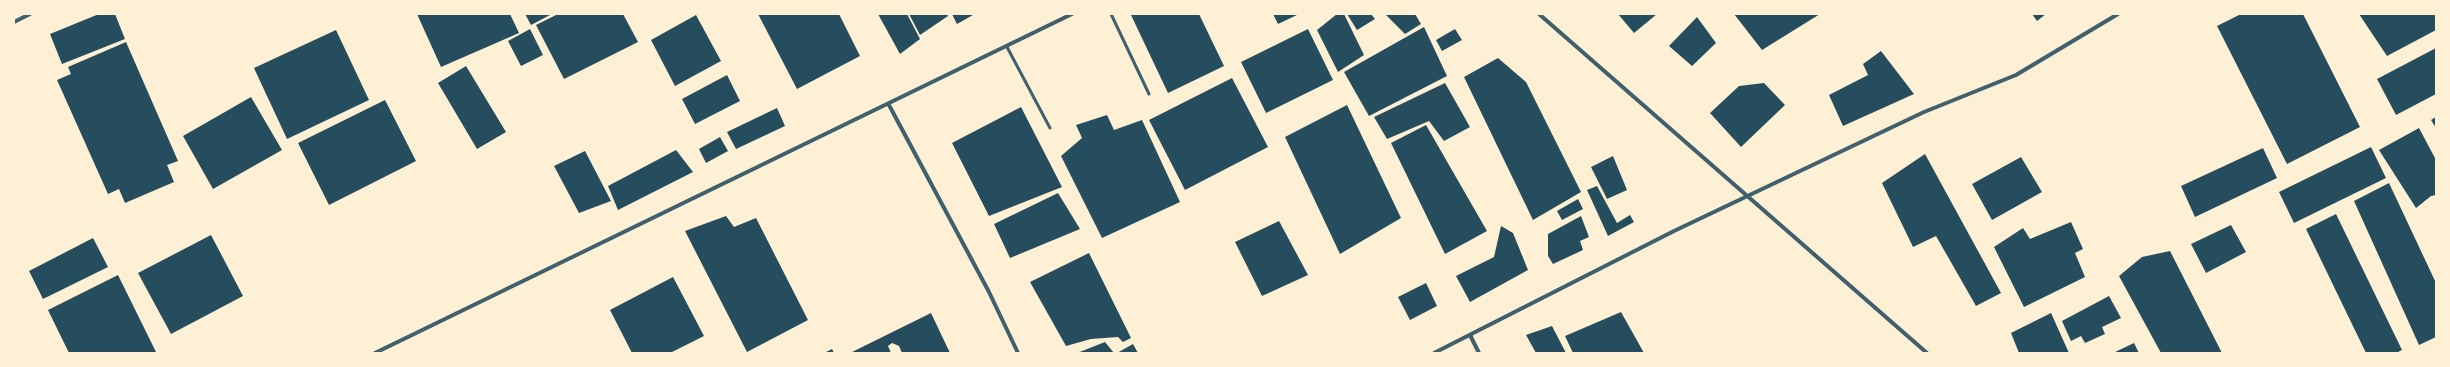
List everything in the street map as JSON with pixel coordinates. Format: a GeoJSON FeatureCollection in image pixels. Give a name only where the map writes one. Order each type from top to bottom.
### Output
{"type":"FeatureCollection","features":[{"type":"Feature","properties":{"kind":"street"},"geometry":{"type":"LineString","coordinates":[[14,22],[30,14]]}},
{"type":"Feature","properties":{"kind":"street"},"geometry":{"type":"LineString","coordinates":[[375,353],[889,105],[1072,14]]}},
{"type":"Feature","properties":{"kind":"street"},"geometry":{"type":"LineString","coordinates":[[1539,14],[1927,353]]}},
{"type":"Feature","properties":{"kind":"street"},"geometry":{"type":"LineString","coordinates":[[1434,353],[1674,231],[1924,112],[2016,75],[2118,14]]}},
{"type":"Feature","properties":{"kind":"street"},"geometry":{"type":"LineString","coordinates":[[889,105],[989,292],[1018,353]]}},
{"type":"Feature","properties":{"kind":"street"},"geometry":{"type":"LineString","coordinates":[[1470,335],[1479,353]]}},
{"type":"Feature","properties":{"kind":"lane"},"geometry":{"type":"LineString","coordinates":[[1111,14],[1149,94]]}},
{"type":"Feature","properties":{"kind":"lane"},"geometry":{"type":"LineString","coordinates":[[1007,47],[1050,128]]}},
{"type":"Feature","properties":{"kind":"building"},"geometry":{"type":"Polygon","coordinates":[[[99,14],[115,14],[125,39],[62,64],[50,34],[99,14]]]}},
{"type":"Feature","properties":{"kind":"building"},"geometry":{"type":"Polygon","coordinates":[[[417,14],[510,14],[519,33],[441,67],[417,14]]]}},
{"type":"Feature","properties":{"kind":"building"},"geometry":{"type":"Polygon","coordinates":[[[525,14],[552,14],[531,25],[525,14]]]}},
{"type":"Feature","properties":{"kind":"building"},"geometry":{"type":"Polygon","coordinates":[[[558,14],[623,14],[638,42],[564,79],[536,25],[558,14]]]}},
{"type":"Feature","properties":{"kind":"building"},"geometry":{"type":"Polygon","coordinates":[[[758,14],[839,14],[860,56],[797,89],[758,14]]]}},
{"type":"Feature","properties":{"kind":"building"},"geometry":{"type":"Polygon","coordinates":[[[878,14],[907,14],[920,39],[900,54],[878,14]]]}},
{"type":"Feature","properties":{"kind":"building"},"geometry":{"type":"Polygon","coordinates":[[[909,14],[947,14],[948,16],[920,35],[909,14]]]}},
{"type":"Feature","properties":{"kind":"building"},"geometry":{"type":"Polygon","coordinates":[[[952,14],[972,14],[973,15],[957,24],[952,14]]]}},
{"type":"Feature","properties":{"kind":"building"},"geometry":{"type":"Polygon","coordinates":[[[1199,14],[1224,66],[1168,93],[1131,15],[1199,14]]]}},
{"type":"Feature","properties":{"kind":"building"},"geometry":{"type":"Polygon","coordinates":[[[1273,14],[1299,14],[1278,24],[1273,14]]]}},
{"type":"Feature","properties":{"kind":"building"},"geometry":{"type":"Polygon","coordinates":[[[1337,14],[1344,14],[1364,55],[1338,72],[1317,30],[1337,14]]]}},
{"type":"Feature","properties":{"kind":"building"},"geometry":{"type":"Polygon","coordinates":[[[1347,14],[1371,14],[1375,19],[1357,30],[1347,14]]]}},
{"type":"Feature","properties":{"kind":"building"},"geometry":{"type":"Polygon","coordinates":[[[1385,14],[1415,14],[1421,24],[1405,34],[1385,14]]]}},
{"type":"Feature","properties":{"kind":"building"},"geometry":{"type":"Polygon","coordinates":[[[1618,14],[1657,14],[1634,33],[1618,14]]]}},
{"type":"Feature","properties":{"kind":"building"},"geometry":{"type":"Polygon","coordinates":[[[1734,14],[1820,14],[1762,50],[1734,14]]]}},
{"type":"Feature","properties":{"kind":"building"},"geometry":{"type":"Polygon","coordinates":[[[2032,14],[2046,14],[2037,21],[2032,14]]]}},
{"type":"Feature","properties":{"kind":"building"},"geometry":{"type":"Polygon","coordinates":[[[2241,14],[2303,14],[2360,127],[2287,164],[2217,26],[2241,14]]]}},
{"type":"Feature","properties":{"kind":"building"},"geometry":{"type":"Polygon","coordinates":[[[2359,14],[2436,14],[2436,30],[2387,56],[2359,14]]]}},
{"type":"Feature","properties":{"kind":"building"},"geometry":{"type":"Polygon","coordinates":[[[696,15],[721,61],[675,86],[651,40],[696,15]]]}},
{"type":"Feature","properties":{"kind":"building"},"geometry":{"type":"Polygon","coordinates":[[[1697,17],[1716,43],[1692,66],[1669,46],[1697,17]]]}},
{"type":"Feature","properties":{"kind":"building"},"geometry":{"type":"Polygon","coordinates":[[[1424,27],[1447,76],[1369,116],[1344,72],[1424,27]]]}},
{"type":"Feature","properties":{"kind":"building"},"geometry":{"type":"Polygon","coordinates":[[[530,29],[543,55],[521,66],[508,41],[530,29]]]}},
{"type":"Feature","properties":{"kind":"building"},"geometry":{"type":"Polygon","coordinates":[[[1308,29],[1333,80],[1266,113],[1241,62],[1308,29]]]}},
{"type":"Feature","properties":{"kind":"building"},"geometry":{"type":"Polygon","coordinates":[[[1455,29],[1462,40],[1442,51],[1436,40],[1455,29]]]}},
{"type":"Feature","properties":{"kind":"building"},"geometry":{"type":"Polygon","coordinates":[[[336,30],[369,100],[287,139],[254,68],[336,30]]]}},
{"type":"Feature","properties":{"kind":"building"},"geometry":{"type":"Polygon","coordinates":[[[126,42],[178,161],[167,165],[174,182],[125,203],[119,189],[108,194],[57,80],[71,74],[68,67],[126,42]]]}},
{"type":"Feature","properties":{"kind":"building"},"geometry":{"type":"Polygon","coordinates":[[[2436,48],[2436,94],[2396,115],[2377,79],[2436,48]]]}},
{"type":"Feature","properties":{"kind":"building"},"geometry":{"type":"Polygon","coordinates":[[[1881,51],[1914,94],[1843,126],[1829,95],[1868,75],[1863,64],[1881,51]]]}},
{"type":"Feature","properties":{"kind":"building"},"geometry":{"type":"Polygon","coordinates":[[[1498,58],[1526,82],[1581,192],[1533,220],[1464,77],[1498,58]]]}},
{"type":"Feature","properties":{"kind":"building"},"geometry":{"type":"Polygon","coordinates":[[[466,66],[506,132],[477,149],[438,83],[466,66]]]}},
{"type":"Feature","properties":{"kind":"building"},"geometry":{"type":"Polygon","coordinates":[[[727,75],[740,101],[695,124],[682,99],[727,75]]]}},
{"type":"Feature","properties":{"kind":"building"},"geometry":{"type":"Polygon","coordinates":[[[1232,78],[1268,147],[1185,190],[1149,120],[1232,78]]]}},
{"type":"Feature","properties":{"kind":"building"},"geometry":{"type":"Polygon","coordinates":[[[1445,83],[1470,127],[1444,141],[1429,121],[1387,139],[1374,117],[1445,83]]]}},
{"type":"Feature","properties":{"kind":"building"},"geometry":{"type":"Polygon","coordinates":[[[1764,83],[1785,105],[1741,147],[1710,113],[1739,86],[1764,83]]]}},
{"type":"Feature","properties":{"kind":"building"},"geometry":{"type":"Polygon","coordinates":[[[251,97],[282,150],[213,189],[183,136],[251,97]]]}},
{"type":"Feature","properties":{"kind":"building"},"geometry":{"type":"Polygon","coordinates":[[[385,100],[416,161],[329,205],[298,143],[385,100]]]}},
{"type":"Feature","properties":{"kind":"building"},"geometry":{"type":"Polygon","coordinates":[[[1347,105],[1401,218],[1340,254],[1285,137],[1347,105]]]}},
{"type":"Feature","properties":{"kind":"building"},"geometry":{"type":"Polygon","coordinates":[[[1021,107],[1062,187],[989,216],[952,143],[1021,107]]]}},
{"type":"Feature","properties":{"kind":"building"},"geometry":{"type":"Polygon","coordinates":[[[777,108],[785,126],[736,149],[727,132],[777,108]]]}},
{"type":"Feature","properties":{"kind":"building"},"geometry":{"type":"Polygon","coordinates":[[[1107,115],[1114,130],[1142,120],[1180,202],[1102,238],[1061,156],[1082,138],[1076,125],[1107,115]]]}},
{"type":"Feature","properties":{"kind":"building"},"geometry":{"type":"Polygon","coordinates":[[[2436,117],[2436,128],[2431,120],[2436,117]]]}},
{"type":"Feature","properties":{"kind":"building"},"geometry":{"type":"Polygon","coordinates":[[[1426,125],[1487,231],[1445,254],[1391,143],[1426,125]]]}},
{"type":"Feature","properties":{"kind":"building"},"geometry":{"type":"Polygon","coordinates":[[[2419,128],[2436,160],[2436,195],[2431,196],[2416,208],[2379,150],[2419,128]]]}},
{"type":"Feature","properties":{"kind":"building"},"geometry":{"type":"Polygon","coordinates":[[[720,137],[728,151],[706,163],[699,149],[720,137]]]}},
{"type":"Feature","properties":{"kind":"building"},"geometry":{"type":"Polygon","coordinates":[[[2371,147],[2386,178],[2294,223],[2279,192],[2371,147]]]}},
{"type":"Feature","properties":{"kind":"building"},"geometry":{"type":"Polygon","coordinates":[[[2263,148],[2277,178],[2195,217],[2181,186],[2263,148]]]}},
{"type":"Feature","properties":{"kind":"building"},"geometry":{"type":"Polygon","coordinates":[[[676,150],[693,172],[618,210],[608,186],[676,150]]]}},
{"type":"Feature","properties":{"kind":"building"},"geometry":{"type":"Polygon","coordinates":[[[585,151],[611,201],[579,213],[554,166],[585,151]]]}},
{"type":"Feature","properties":{"kind":"building"},"geometry":{"type":"Polygon","coordinates":[[[1925,154],[2001,293],[1976,306],[1936,236],[1913,247],[1882,183],[1925,154]]]}},
{"type":"Feature","properties":{"kind":"building"},"geometry":{"type":"Polygon","coordinates":[[[1613,156],[1627,190],[1607,199],[1591,167],[1613,156]]]}},
{"type":"Feature","properties":{"kind":"building"},"geometry":{"type":"Polygon","coordinates":[[[2021,157],[2042,192],[1992,220],[1972,184],[2021,157]]]}},
{"type":"Feature","properties":{"kind":"building"},"geometry":{"type":"Polygon","coordinates":[[[2389,183],[2436,283],[2436,337],[2419,345],[2354,201],[2389,183]]]}},
{"type":"Feature","properties":{"kind":"building"},"geometry":{"type":"Polygon","coordinates":[[[1597,186],[1617,223],[1630,215],[1634,222],[1608,236],[1587,190],[1597,186]]]}},
{"type":"Feature","properties":{"kind":"building"},"geometry":{"type":"Polygon","coordinates":[[[1058,193],[1080,229],[1010,258],[994,224],[1058,193]]]}},
{"type":"Feature","properties":{"kind":"building"},"geometry":{"type":"Polygon","coordinates":[[[1578,199],[1583,209],[1562,220],[1557,211],[1578,199]]]}},
{"type":"Feature","properties":{"kind":"building"},"geometry":{"type":"Polygon","coordinates":[[[2336,214],[2402,350],[2396,353],[2366,353],[2306,229],[2336,214]]]}},
{"type":"Feature","properties":{"kind":"building"},"geometry":{"type":"Polygon","coordinates":[[[726,216],[734,227],[756,218],[808,320],[747,352],[685,231],[726,216]]]}},
{"type":"Feature","properties":{"kind":"building"},"geometry":{"type":"Polygon","coordinates":[[[1581,216],[1589,237],[1580,241],[1583,250],[1553,264],[1548,256],[1548,234],[1581,216]]]}},
{"type":"Feature","properties":{"kind":"building"},"geometry":{"type":"Polygon","coordinates":[[[1279,221],[1308,275],[1262,296],[1235,242],[1279,221]]]}},
{"type":"Feature","properties":{"kind":"building"},"geometry":{"type":"Polygon","coordinates":[[[2071,222],[2083,249],[2075,253],[2085,277],[2024,307],[1994,247],[2023,228],[2030,239],[2071,222]]]}},
{"type":"Feature","properties":{"kind":"building"},"geometry":{"type":"Polygon","coordinates":[[[2231,225],[2246,252],[2206,273],[2191,244],[2231,225]]]}},
{"type":"Feature","properties":{"kind":"building"},"geometry":{"type":"Polygon","coordinates":[[[1501,226],[1513,233],[1528,270],[1470,302],[1456,276],[1494,257],[1501,226]]]}},
{"type":"Feature","properties":{"kind":"building"},"geometry":{"type":"Polygon","coordinates":[[[211,235],[243,296],[171,334],[138,273],[211,235]]]}},
{"type":"Feature","properties":{"kind":"building"},"geometry":{"type":"Polygon","coordinates":[[[93,238],[108,267],[43,299],[29,271],[93,238]]]}},
{"type":"Feature","properties":{"kind":"building"},"geometry":{"type":"Polygon","coordinates":[[[2170,251],[2222,353],[2161,353],[2119,276],[2142,257],[2170,251]]]}},
{"type":"Feature","properties":{"kind":"building"},"geometry":{"type":"Polygon","coordinates":[[[1089,253],[1131,338],[1123,342],[1118,337],[1091,339],[1066,346],[1030,282],[1089,253]]]}},
{"type":"Feature","properties":{"kind":"building"},"geometry":{"type":"Polygon","coordinates":[[[118,275],[156,352],[69,353],[48,310],[118,275]]]}},
{"type":"Feature","properties":{"kind":"building"},"geometry":{"type":"Polygon","coordinates":[[[673,277],[704,336],[670,353],[632,353],[610,310],[673,277]]]}},
{"type":"Feature","properties":{"kind":"building"},"geometry":{"type":"Polygon","coordinates":[[[1426,283],[1437,306],[1410,320],[1398,297],[1426,283]]]}},
{"type":"Feature","properties":{"kind":"building"},"geometry":{"type":"Polygon","coordinates":[[[2109,296],[2121,318],[2102,327],[2105,334],[2085,343],[2081,336],[2071,341],[2062,321],[2109,296]]]}},
{"type":"Feature","properties":{"kind":"building"},"geometry":{"type":"Polygon","coordinates":[[[1621,312],[1644,353],[1573,353],[1565,336],[1621,312]]]}},
{"type":"Feature","properties":{"kind":"building"},"geometry":{"type":"Polygon","coordinates":[[[931,313],[950,353],[902,353],[899,346],[892,343],[888,346],[891,353],[850,353],[931,313]]]}},
{"type":"Feature","properties":{"kind":"building"},"geometry":{"type":"Polygon","coordinates":[[[2051,313],[2069,353],[2019,353],[2011,333],[2051,313]]]}},
{"type":"Feature","properties":{"kind":"building"},"geometry":{"type":"Polygon","coordinates":[[[1552,326],[1566,353],[1536,353],[1526,335],[1552,326]]]}},
{"type":"Feature","properties":{"kind":"building"},"geometry":{"type":"Polygon","coordinates":[[[1105,342],[1114,353],[1077,353],[1105,342]]]}},
{"type":"Feature","properties":{"kind":"building"},"geometry":{"type":"Polygon","coordinates":[[[2134,343],[2139,353],[2113,353],[2134,343]]]}},
{"type":"Feature","properties":{"kind":"building"},"geometry":{"type":"Polygon","coordinates":[[[1133,344],[1138,353],[1117,353],[1133,344]]]}},
{"type":"Feature","properties":{"kind":"building"},"geometry":{"type":"Polygon","coordinates":[[[832,349],[834,353],[824,353],[832,349]]]}}]}
